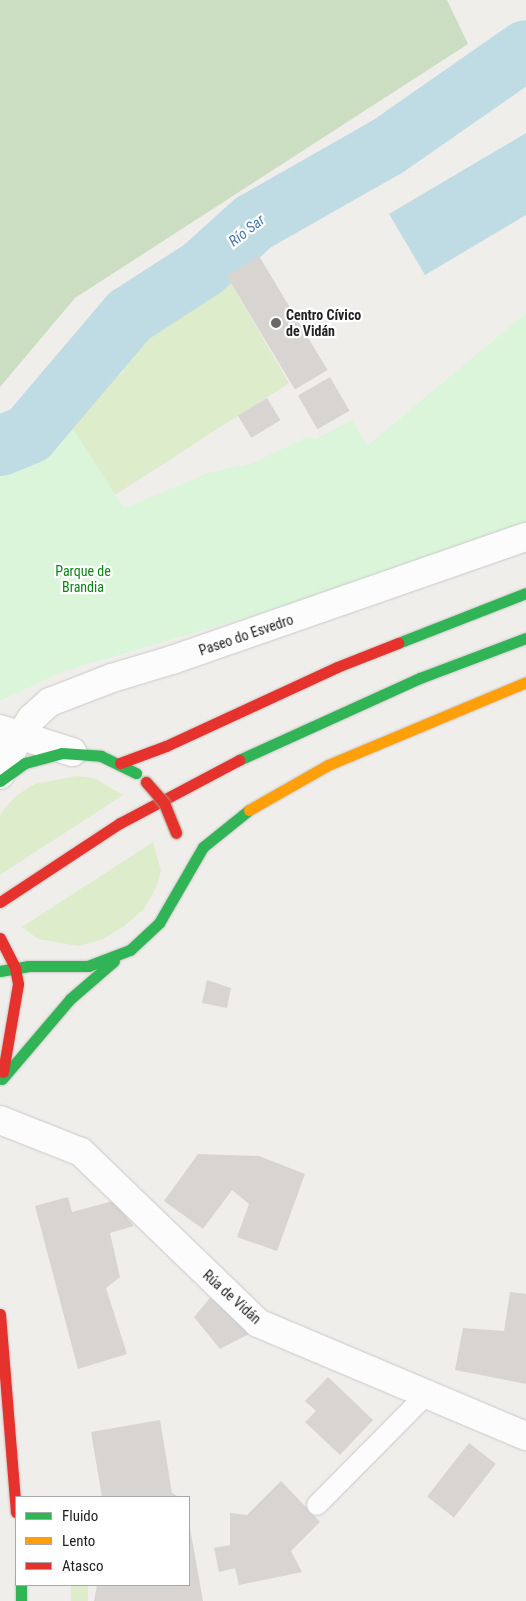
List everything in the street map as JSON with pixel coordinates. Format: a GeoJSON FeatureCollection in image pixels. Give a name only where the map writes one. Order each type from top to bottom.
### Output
{"type":"FeatureCollection","features":[{"type":"Feature","properties":{"kind":"main road"},"geometry":{"type":"LineString","coordinates":[[120,763],[166,746],[337,667],[526,593]]}},
{"type":"Feature","properties":{"kind":"main road"},"geometry":{"type":"LineString","coordinates":[[0,902],[80,848],[153,804],[269,745],[420,678],[526,638]]}},
{"type":"Feature","properties":{"kind":"main road"},"geometry":{"type":"LineString","coordinates":[[1,1081],[70,999],[150,933],[203,848],[273,794],[376,743],[526,682]]}},
{"type":"Feature","properties":{"kind":"main road"},"geometry":{"type":"LineString","coordinates":[[0,781],[34,760],[72,752],[91,754],[120,763],[146,782],[164,802],[177,838]]}},
{"type":"Feature","properties":{"kind":"main road"},"geometry":{"type":"LineString","coordinates":[[172,900],[180,862]]}},
{"type":"Feature","properties":{"kind":"main road"},"geometry":{"type":"LineString","coordinates":[[0,938],[28,957],[58,966]]}},
{"type":"Feature","properties":{"kind":"main road"},"geometry":{"type":"LineString","coordinates":[[0,938],[15,968],[16,1005],[1,1081]]}},
{"type":"Feature","properties":{"kind":"main road"},"geometry":{"type":"LineString","coordinates":[[0,970],[88,966],[124,953]]}},
{"type":"Feature","properties":{"kind":"main road"},"geometry":{"type":"LineString","coordinates":[[0,1314],[15,1500]]}},
{"type":"Feature","properties":{"kind":"main road"},"geometry":{"type":"LineString","coordinates":[[21,1586],[21,1601]]}},
{"type":"Feature","properties":{"kind":"street","name":"Paseo do Esvedro"},"geometry":{"type":"LineString","coordinates":[[0,775],[10,733],[32,718],[50,702],[103,681],[526,537]]}},
{"type":"Feature","properties":{"kind":"street"},"geometry":{"type":"LineString","coordinates":[[10,733],[72,752]]}},
{"type":"Feature","properties":{"kind":"street","name":"Rúa de Vidán"},"geometry":{"type":"LineString","coordinates":[[0,1120],[81,1152],[258,1323],[526,1436]]}},
{"type":"Feature","properties":{"kind":"lane"},"geometry":{"type":"LineString","coordinates":[[317,1505],[426,1395]]}},
{"type":"Feature","properties":{"kind":"green space"},"geometry":{"type":"Polygon","coordinates":[[[0,0],[447,0],[468,44],[75,298],[0,387],[0,0]]]}},
{"type":"Feature","properties":{"kind":"green space"},"geometry":{"type":"Polygon","coordinates":[[[226,275],[289,383],[115,495],[60,409],[124,372],[116,352],[226,275]]]}},
{"type":"Feature","properties":{"kind":"green space","name":"Parque de Brandia"},"geometry":{"type":"Polygon","coordinates":[[[526,313],[526,524],[494,539],[340,590],[64,671],[0,701],[0,461],[34,447],[60,409],[124,508],[211,472],[250,464],[308,437],[316,439],[352,420],[367,446],[526,313]]]}},
{"type":"Feature","properties":{"kind":"green space"},"geometry":{"type":"Polygon","coordinates":[[[76,776],[94,778],[123,795],[0,875],[0,816],[3,810],[17,795],[35,784],[76,776]]]}},
{"type":"Feature","properties":{"kind":"green space"},"geometry":{"type":"Polygon","coordinates":[[[153,842],[161,871],[156,888],[144,909],[123,927],[101,940],[79,946],[38,939],[22,927],[153,842]]]}},
{"type":"Feature","properties":{"kind":"green space"},"geometry":{"type":"Polygon","coordinates":[[[71,1586],[88,1586],[88,1601],[71,1601],[71,1586]]]}},
{"type":"Feature","properties":{"kind":"water"},"geometry":{"type":"Polygon","coordinates":[[[526,133],[526,215],[425,275],[389,214],[526,133]]]}},
{"type":"Feature","properties":{"kind":"building","name":"Centro Cívico de Vidán"},"geometry":{"type":"Polygon","coordinates":[[[259,256],[328,370],[295,390],[226,276],[259,256]]]}},
{"type":"Feature","properties":{"kind":"building"},"geometry":{"type":"Polygon","coordinates":[[[330,377],[350,411],[317,429],[298,396],[330,377]]]}},
{"type":"Feature","properties":{"kind":"building"},"geometry":{"type":"Polygon","coordinates":[[[267,398],[280,420],[251,438],[238,416],[267,398]]]}},
{"type":"Feature","properties":{"kind":"building"},"geometry":{"type":"Polygon","coordinates":[[[207,980],[231,988],[227,1008],[202,1003],[207,980]]]}},
{"type":"Feature","properties":{"kind":"building"},"geometry":{"type":"Polygon","coordinates":[[[198,1154],[259,1156],[305,1174],[277,1251],[237,1237],[249,1204],[232,1190],[203,1229],[164,1201],[198,1154]]]}},
{"type":"Feature","properties":{"kind":"building"},"geometry":{"type":"Polygon","coordinates":[[[68,1197],[72,1212],[113,1201],[134,1226],[110,1233],[120,1277],[106,1288],[127,1354],[78,1369],[35,1206],[68,1197]]]}},
{"type":"Feature","properties":{"kind":"building"},"geometry":{"type":"Polygon","coordinates":[[[510,1292],[526,1294],[526,1384],[455,1370],[463,1328],[504,1331],[510,1292]]]}},
{"type":"Feature","properties":{"kind":"building"},"geometry":{"type":"Polygon","coordinates":[[[210,1298],[253,1332],[220,1349],[194,1317],[210,1298]]]}},
{"type":"Feature","properties":{"kind":"building"},"geometry":{"type":"Polygon","coordinates":[[[328,1377],[373,1420],[340,1455],[305,1422],[316,1411],[305,1401],[328,1377]]]}},
{"type":"Feature","properties":{"kind":"building"},"geometry":{"type":"Polygon","coordinates":[[[160,1420],[172,1493],[177,1496],[102,1496],[91,1432],[160,1420]]]}},
{"type":"Feature","properties":{"kind":"building"},"geometry":{"type":"Polygon","coordinates":[[[469,1443],[496,1464],[454,1518],[427,1497],[469,1443]]]}},
{"type":"Feature","properties":{"kind":"building"},"geometry":{"type":"Polygon","coordinates":[[[281,1481],[320,1522],[291,1551],[302,1572],[239,1585],[235,1568],[219,1572],[214,1548],[230,1545],[230,1513],[247,1515],[281,1481]]]}},
{"type":"Feature","properties":{"kind":"building"},"geometry":{"type":"Polygon","coordinates":[[[190,1528],[203,1601],[94,1601],[97,1586],[190,1586],[190,1528]]]}},
{"type":"Feature","properties":{"kind":"waterway","name":"Río Sar"},"geometry":{"type":"LineString","coordinates":[[0,446],[29,434],[129,316],[202,269],[253,223],[387,147],[526,50]]}},
{"type":"Feature","properties":{"kind":"traffic: fast"},"geometry":{"type":"LineString","coordinates":[[398,643],[526,593]]}},
{"type":"Feature","properties":{"kind":"traffic: fast"},"geometry":{"type":"LineString","coordinates":[[239,760],[420,678],[526,638]]}},
{"type":"Feature","properties":{"kind":"traffic: fast"},"geometry":{"type":"LineString","coordinates":[[0,781],[25,763],[62,753],[101,756],[136,773]]}},
{"type":"Feature","properties":{"kind":"traffic: fast"},"geometry":{"type":"LineString","coordinates":[[0,971],[29,966],[88,966],[130,950],[159,923],[203,847],[249,810]]}},
{"type":"Feature","properties":{"kind":"traffic: fast"},"geometry":{"type":"LineString","coordinates":[[2,1079],[70,999],[114,961]]}},
{"type":"Feature","properties":{"kind":"traffic: fast"},"geometry":{"type":"LineString","coordinates":[[21,1586],[21,1601]]}},
{"type":"Feature","properties":{"kind":"traffic: slow"},"geometry":{"type":"LineString","coordinates":[[249,810],[328,765],[526,682]]}},
{"type":"Feature","properties":{"kind":"traffic: jam"},"geometry":{"type":"LineString","coordinates":[[120,763],[166,746],[337,667],[398,643]]}},
{"type":"Feature","properties":{"kind":"traffic: jam"},"geometry":{"type":"LineString","coordinates":[[0,902],[120,823],[239,760]]}},
{"type":"Feature","properties":{"kind":"traffic: jam"},"geometry":{"type":"LineString","coordinates":[[146,782],[164,803],[176,833]]}},
{"type":"Feature","properties":{"kind":"traffic: jam"},"geometry":{"type":"LineString","coordinates":[[0,938],[15,968],[18,984],[3,1072]]}},
{"type":"Feature","properties":{"kind":"traffic: jam"},"geometry":{"type":"LineString","coordinates":[[0,1314],[15,1500]]}},
{"type":"Feature","properties":{"kind":"place","name":"Centro Cívico de Vidán"},"geometry":{"type":"Point","coordinates":[276,323]}}]}
